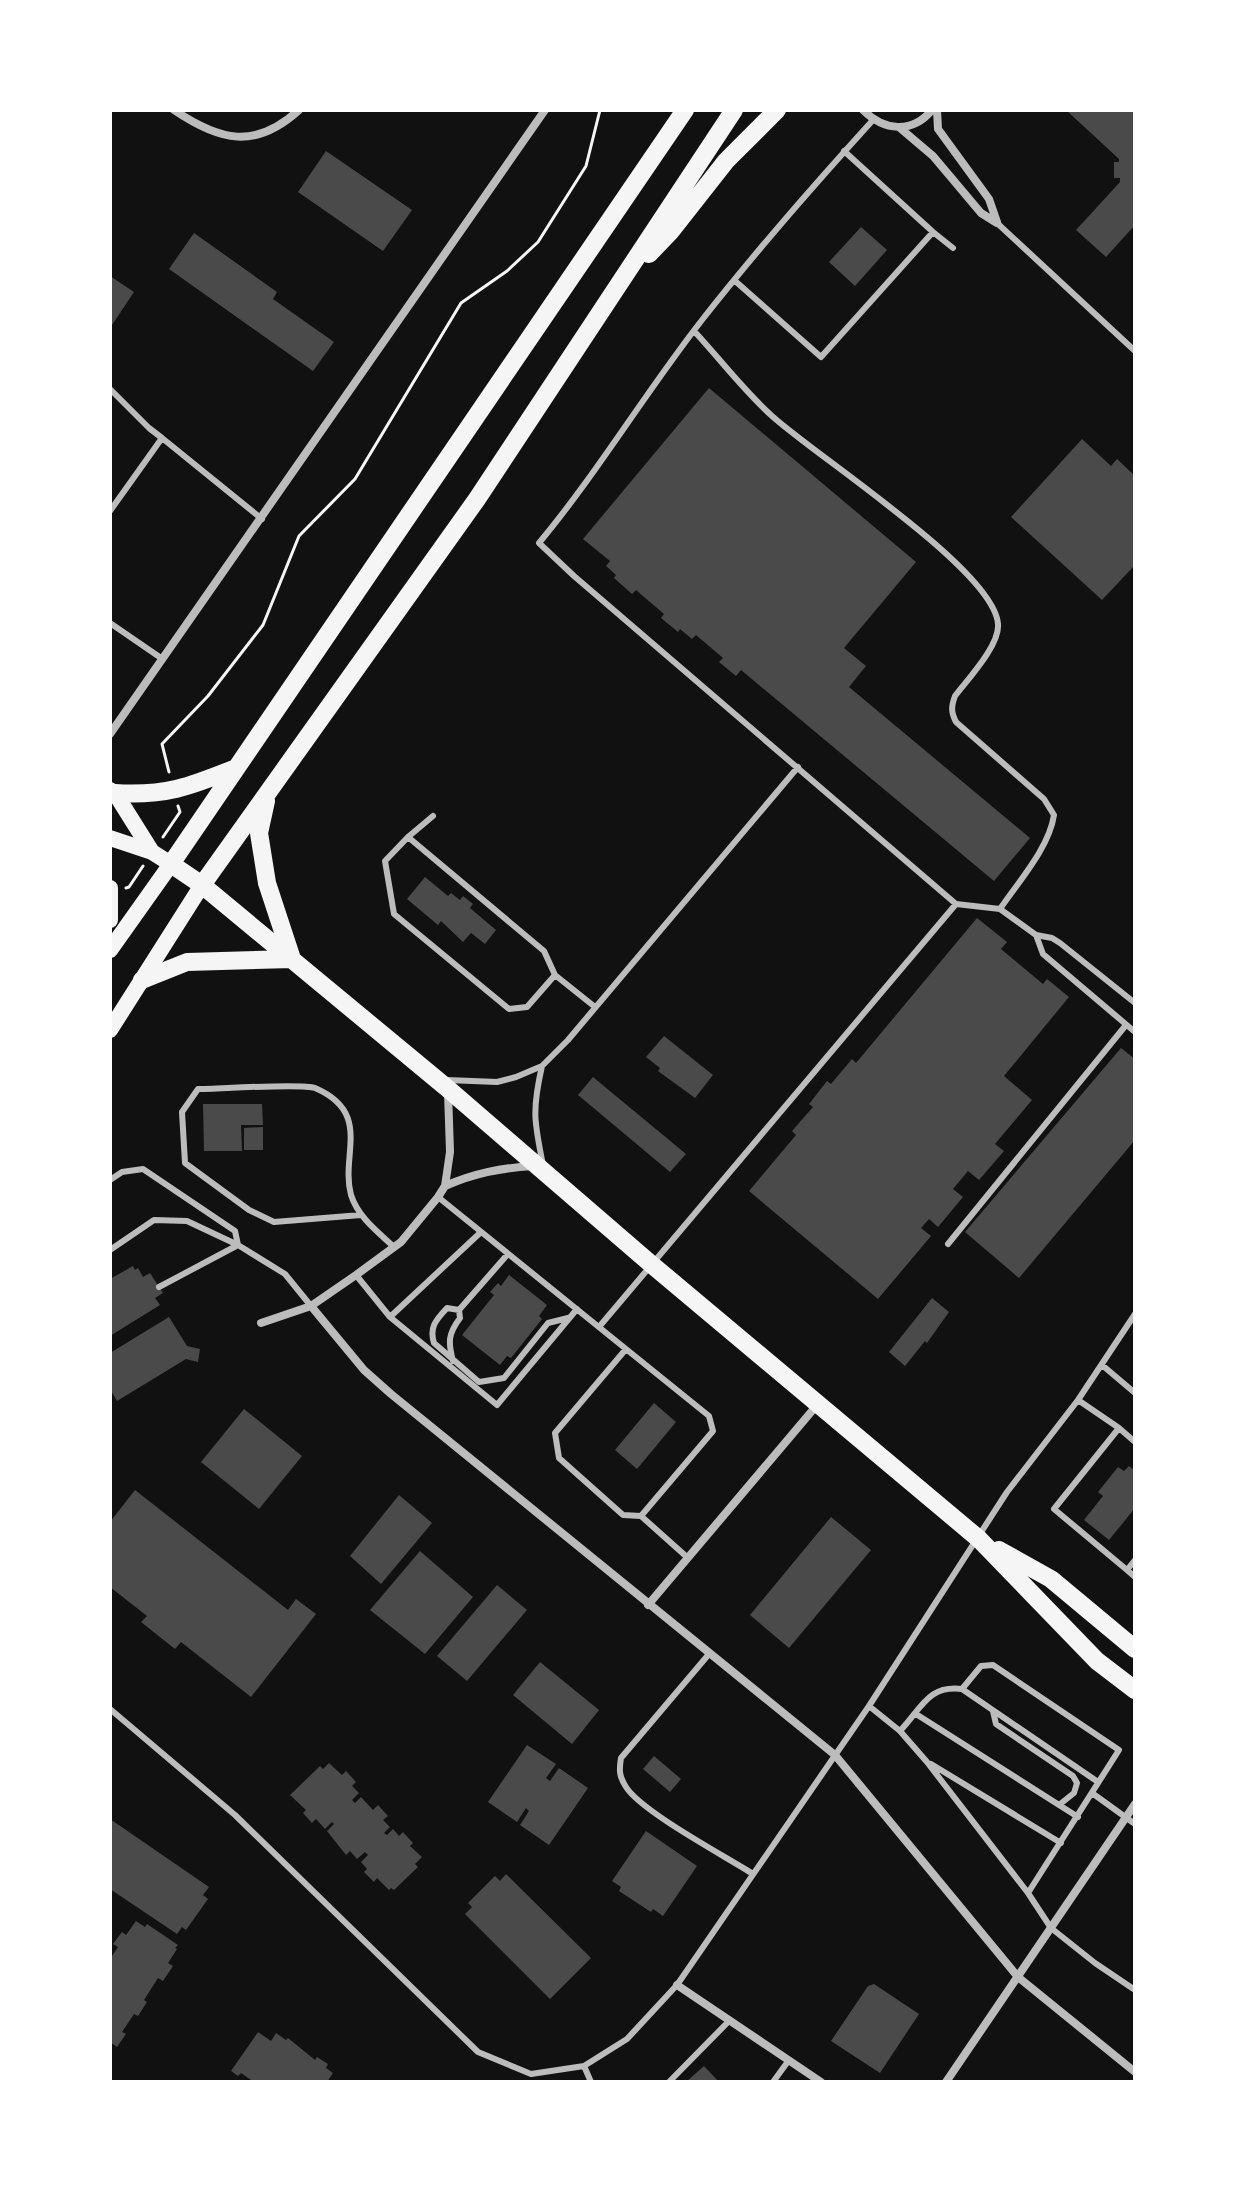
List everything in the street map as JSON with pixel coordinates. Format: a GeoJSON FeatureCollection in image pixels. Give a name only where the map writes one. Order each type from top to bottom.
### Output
{"type":"FeatureCollection","features":[{"type":"Feature","properties":{"kind":"main road"},"geometry":{"type":"LineString","coordinates":[[110,950],[685,110]]}},
{"type":"Feature","properties":{"kind":"main road"},"geometry":{"type":"LineString","coordinates":[[110,1030],[202,885],[477,499],[734,110]]}},
{"type":"Feature","properties":{"kind":"main road"},"geometry":{"type":"LineString","coordinates":[[619,284],[671,231],[726,161],[777,110]]}},
{"type":"Feature","properties":{"kind":"main road"},"geometry":{"type":"LineString","coordinates":[[112,791],[152,795],[236,768]]}},
{"type":"Feature","properties":{"kind":"main road"},"geometry":{"type":"LineString","coordinates":[[112,791],[152,852]]}},
{"type":"Feature","properties":{"kind":"main road"},"geometry":{"type":"LineString","coordinates":[[268,793],[259,833],[267,883],[292,959]]}},
{"type":"Feature","properties":{"kind":"main road"},"geometry":{"type":"LineString","coordinates":[[110,838],[152,852],[171,864],[202,885],[292,959],[979,1539],[1097,1661],[1135,1690]]}},
{"type":"Feature","properties":{"kind":"main road"},"geometry":{"type":"LineString","coordinates":[[110,888],[110,920]]}},
{"type":"Feature","properties":{"kind":"main road"},"geometry":{"type":"LineString","coordinates":[[142,980],[187,962],[292,959]]}},
{"type":"Feature","properties":{"kind":"main road"},"geometry":{"type":"LineString","coordinates":[[979,1539],[1051,1579],[1135,1649]]}},
{"type":"Feature","properties":{"kind":"street"},"geometry":{"type":"LineString","coordinates":[[174,110],[196,125],[231,137],[262,136],[299,111]]}},
{"type":"Feature","properties":{"kind":"street"},"geometry":{"type":"LineString","coordinates":[[110,734],[545,110]]}},
{"type":"Feature","properties":{"kind":"street"},"geometry":{"type":"LineString","coordinates":[[863,110],[873,120],[900,128],[922,120],[934,110],[938,129],[989,199],[997,223]]}},
{"type":"Feature","properties":{"kind":"street"},"geometry":{"type":"LineString","coordinates":[[900,128],[933,156],[981,213],[997,223]]}},
{"type":"Feature","properties":{"kind":"street"},"geometry":{"type":"LineString","coordinates":[[261,1323],[311,1306],[356,1275],[394,1247],[438,1197],[445,1186],[450,1152],[451,1122],[442,1084]]}},
{"type":"Feature","properties":{"kind":"street"},"geometry":{"type":"LineString","coordinates":[[445,1186],[473,1174],[496,1169],[541,1169]]}},
{"type":"Feature","properties":{"kind":"street"},"geometry":{"type":"LineString","coordinates":[[311,1306],[373,1378],[835,1755],[1018,1977],[1135,2072]]}},
{"type":"Feature","properties":{"kind":"street"},"geometry":{"type":"LineString","coordinates":[[648,1605],[818,1404]]}},
{"type":"Feature","properties":{"kind":"street"},"geometry":{"type":"LineString","coordinates":[[946,2082],[1135,1804]]}},
{"type":"Feature","properties":{"kind":"street"},"geometry":{"type":"LineString","coordinates":[[677,1985],[821,2082]]}},
{"type":"Feature","properties":{"kind":"lane"},"geometry":{"type":"LineString","coordinates":[[873,120],[801,198],[734,280],[539,543],[956,904],[1000,909],[1036,935],[1060,943],[1134,1000]]}},
{"type":"Feature","properties":{"kind":"lane"},"geometry":{"type":"LineString","coordinates":[[844,151],[953,248]]}},
{"type":"Feature","properties":{"kind":"lane"},"geometry":{"type":"LineString","coordinates":[[997,223],[1135,351]]}},
{"type":"Feature","properties":{"kind":"lane"},"geometry":{"type":"LineString","coordinates":[[734,280],[821,357],[933,232]]}},
{"type":"Feature","properties":{"kind":"lane"},"geometry":{"type":"LineString","coordinates":[[694,331],[772,416],[962,567],[995,613],[998,634],[955,696],[951,705],[952,714],[956,722],[1044,799],[1054,815],[1053,824],[1040,849],[1000,909]]}},
{"type":"Feature","properties":{"kind":"lane"},"geometry":{"type":"LineString","coordinates":[[110,389],[149,428],[262,519]]}},
{"type":"Feature","properties":{"kind":"lane"},"geometry":{"type":"LineString","coordinates":[[110,511],[162,438]]}},
{"type":"Feature","properties":{"kind":"lane"},"geometry":{"type":"LineString","coordinates":[[110,623],[161,658]]}},
{"type":"Feature","properties":{"kind":"lane"},"geometry":{"type":"LineString","coordinates":[[541,1169],[533,1118],[542,1066],[798,767]]}},
{"type":"Feature","properties":{"kind":"lane"},"geometry":{"type":"LineString","coordinates":[[433,816],[385,861],[394,914],[509,1009],[527,1007],[555,975]]}},
{"type":"Feature","properties":{"kind":"lane"},"geometry":{"type":"LineString","coordinates":[[408,837],[544,951],[555,975],[595,1007]]}},
{"type":"Feature","properties":{"kind":"lane"},"geometry":{"type":"LineString","coordinates":[[599,1327],[956,904]]}},
{"type":"Feature","properties":{"kind":"lane"},"geometry":{"type":"LineString","coordinates":[[1036,935],[1043,954],[1135,1032]]}},
{"type":"Feature","properties":{"kind":"lane"},"geometry":{"type":"LineString","coordinates":[[948,1244],[1126,1025]]}},
{"type":"Feature","properties":{"kind":"lane"},"geometry":{"type":"LineString","coordinates":[[442,1084],[497,1082],[542,1066]]}},
{"type":"Feature","properties":{"kind":"lane"},"geometry":{"type":"LineString","coordinates":[[361,1215],[274,1222],[249,1210],[185,1163],[182,1112],[198,1089],[313,1087],[338,1104],[351,1124],[351,1194],[361,1215],[394,1247]]}},
{"type":"Feature","properties":{"kind":"lane"},"geometry":{"type":"LineString","coordinates":[[110,1180],[122,1172],[143,1169],[235,1231],[238,1245]]}},
{"type":"Feature","properties":{"kind":"lane"},"geometry":{"type":"LineString","coordinates":[[438,1197],[709,1416],[713,1431],[641,1516]]}},
{"type":"Feature","properties":{"kind":"lane"},"geometry":{"type":"LineString","coordinates":[[110,1250],[154,1220],[187,1221],[238,1245],[285,1274],[311,1306]]}},
{"type":"Feature","properties":{"kind":"lane"},"geometry":{"type":"LineString","coordinates":[[390,1317],[481,1232]]}},
{"type":"Feature","properties":{"kind":"lane"},"geometry":{"type":"LineString","coordinates":[[159,1287],[238,1245]]}},
{"type":"Feature","properties":{"kind":"lane"},"geometry":{"type":"LineString","coordinates":[[454,1362],[448,1343],[450,1331],[460,1318],[459,1310],[507,1255]]}},
{"type":"Feature","properties":{"kind":"lane"},"geometry":{"type":"LineString","coordinates":[[356,1275],[390,1317],[497,1405],[577,1309]]}},
{"type":"Feature","properties":{"kind":"lane"},"geometry":{"type":"LineString","coordinates":[[459,1310],[447,1308],[433,1322],[431,1334],[434,1343],[479,1382],[504,1378],[548,1323],[568,1318]]}},
{"type":"Feature","properties":{"kind":"lane"},"geometry":{"type":"LineString","coordinates":[[110,1709],[235,1815],[478,2052],[531,2074],[584,2066],[627,2039],[677,1985],[869,1706],[1007,1492],[1078,1400],[1135,1314]]}},
{"type":"Feature","properties":{"kind":"lane"},"geometry":{"type":"LineString","coordinates":[[626,1349],[555,1433],[559,1458],[623,1515],[641,1516],[688,1558]]}},
{"type":"Feature","properties":{"kind":"lane"},"geometry":{"type":"LineString","coordinates":[[1102,1365],[1135,1393]]}},
{"type":"Feature","properties":{"kind":"lane"},"geometry":{"type":"LineString","coordinates":[[1078,1400],[1135,1442]]}},
{"type":"Feature","properties":{"kind":"lane"},"geometry":{"type":"LineString","coordinates":[[1119,1428],[1054,1509],[1135,1577]]}},
{"type":"Feature","properties":{"kind":"lane"},"geometry":{"type":"LineString","coordinates":[[1127,1570],[1135,1560]]}},
{"type":"Feature","properties":{"kind":"lane"},"geometry":{"type":"LineString","coordinates":[[709,1654],[621,1758],[618,1772],[627,1789],[653,1811],[753,1874]]}},
{"type":"Feature","properties":{"kind":"lane"},"geometry":{"type":"LineString","coordinates":[[962,1689],[981,1666],[993,1665],[1119,1750],[1028,1893]]}},
{"type":"Feature","properties":{"kind":"lane"},"geometry":{"type":"LineString","coordinates":[[900,1731],[933,1693],[945,1687],[962,1689],[1098,1782]]}},
{"type":"Feature","properties":{"kind":"lane"},"geometry":{"type":"LineString","coordinates":[[869,1706],[900,1731],[927,1762],[1028,1893],[1051,1928],[1135,1990]]}},
{"type":"Feature","properties":{"kind":"lane"},"geometry":{"type":"LineString","coordinates":[[993,1710],[996,1724],[1073,1776],[1077,1783],[1074,1793],[1059,1805]]}},
{"type":"Feature","properties":{"kind":"lane"},"geometry":{"type":"LineString","coordinates":[[916,1714],[1078,1817]]}},
{"type":"Feature","properties":{"kind":"lane"},"geometry":{"type":"LineString","coordinates":[[927,1762],[1061,1843]]}},
{"type":"Feature","properties":{"kind":"lane"},"geometry":{"type":"LineString","coordinates":[[1092,1793],[1135,1824]]}},
{"type":"Feature","properties":{"kind":"lane"},"geometry":{"type":"LineString","coordinates":[[669,2082],[730,2020]]}},
{"type":"Feature","properties":{"kind":"lane"},"geometry":{"type":"LineString","coordinates":[[773,2082],[789,2060]]}},
{"type":"Feature","properties":{"kind":"lane"},"geometry":{"type":"LineString","coordinates":[[584,2066],[591,2082]]}},
{"type":"Feature","properties":{"kind":"path"},"geometry":{"type":"LineString","coordinates":[[110,888],[129,887],[180,812],[162,744],[208,696],[263,625],[299,536],[355,479],[461,303],[507,271],[538,242],[586,166],[600,110]]}},
{"type":"Feature","properties":{"kind":"building"},"geometry":{"type":"Polygon","coordinates":[[[1066,110],[1135,110],[1135,225],[1106,257],[1076,230],[1120,182],[1120,178],[1114,178],[1114,162],[1119,162],[1119,159],[1066,110]]]}},
{"type":"Feature","properties":{"kind":"building"},"geometry":{"type":"Polygon","coordinates":[[[326,151],[412,210],[383,251],[298,192],[326,151]]]}},
{"type":"Feature","properties":{"kind":"building"},"geometry":{"type":"Polygon","coordinates":[[[861,227],[887,250],[855,286],[829,262],[861,227]]]}},
{"type":"Feature","properties":{"kind":"building"},"geometry":{"type":"Polygon","coordinates":[[[194,233],[277,292],[273,299],[334,342],[313,371],[169,269],[194,233]]]}},
{"type":"Feature","properties":{"kind":"building"},"geometry":{"type":"Polygon","coordinates":[[[110,276],[134,292],[110,328],[110,276]]]}},
{"type":"Feature","properties":{"kind":"building"},"geometry":{"type":"Polygon","coordinates":[[[709,388],[916,562],[844,648],[866,666],[849,687],[1030,838],[994,881],[741,670],[736,676],[719,662],[723,658],[696,635],[692,639],[680,629],[678,632],[661,618],[664,614],[636,590],[632,594],[606,566],[610,561],[583,539],[709,388]]]}},
{"type":"Feature","properties":{"kind":"building"},"geometry":{"type":"Polygon","coordinates":[[[1082,439],[1111,466],[1117,459],[1135,476],[1135,565],[1102,600],[1011,517],[1082,439]]]}},
{"type":"Feature","properties":{"kind":"building"},"geometry":{"type":"Polygon","coordinates":[[[425,877],[448,896],[451,893],[460,900],[463,896],[473,904],[470,908],[496,930],[485,944],[471,933],[463,942],[441,921],[438,925],[407,899],[425,877]]]}},
{"type":"Feature","properties":{"kind":"building"},"geometry":{"type":"Polygon","coordinates":[[[977,918],[1007,942],[1001,949],[1043,984],[1047,979],[1069,997],[1004,1076],[1032,1100],[995,1144],[1004,1151],[979,1180],[968,1171],[953,1189],[963,1197],[938,1227],[929,1219],[921,1228],[931,1236],[878,1299],[749,1191],[796,1135],[792,1131],[813,1107],[809,1104],[827,1081],[831,1084],[852,1059],[856,1063],[977,918]]]}},
{"type":"Feature","properties":{"kind":"building"},"geometry":{"type":"Polygon","coordinates":[[[664,1036],[713,1075],[695,1098],[658,1071],[660,1068],[646,1057],[664,1036]]]}},
{"type":"Feature","properties":{"kind":"building"},"geometry":{"type":"Polygon","coordinates":[[[1121,1048],[1135,1059],[1135,1140],[1019,1278],[965,1232],[1121,1048]]]}},
{"type":"Feature","properties":{"kind":"building"},"geometry":{"type":"Polygon","coordinates":[[[593,1077],[686,1154],[670,1172],[578,1095],[593,1077]]]}},
{"type":"Feature","properties":{"kind":"building"},"geometry":{"type":"Polygon","coordinates":[[[203,1104],[262,1104],[263,1125],[241,1125],[242,1151],[204,1151],[203,1104]]]}},
{"type":"Feature","properties":{"kind":"building"},"geometry":{"type":"Polygon","coordinates":[[[263,1127],[263,1150],[244,1150],[244,1128],[263,1127]]]}},
{"type":"Feature","properties":{"kind":"building"},"geometry":{"type":"Polygon","coordinates":[[[133,1266],[143,1277],[150,1273],[163,1293],[155,1298],[160,1305],[110,1336],[110,1279],[133,1266]]]}},
{"type":"Feature","properties":{"kind":"building"},"geometry":{"type":"Polygon","coordinates":[[[509,1275],[547,1305],[539,1316],[542,1319],[511,1358],[507,1356],[500,1365],[462,1335],[494,1295],[490,1292],[498,1283],[501,1286],[509,1275]]]}},
{"type":"Feature","properties":{"kind":"building"},"geometry":{"type":"Polygon","coordinates":[[[932,1298],[949,1312],[927,1343],[925,1341],[905,1366],[889,1352],[932,1298]]]}},
{"type":"Feature","properties":{"kind":"building"},"geometry":{"type":"Polygon","coordinates":[[[169,1317],[187,1346],[200,1349],[198,1362],[186,1359],[117,1401],[110,1389],[110,1353],[169,1317]]]}},
{"type":"Feature","properties":{"kind":"building"},"geometry":{"type":"Polygon","coordinates":[[[654,1403],[676,1422],[637,1469],[615,1450],[654,1403]]]}},
{"type":"Feature","properties":{"kind":"building"},"geometry":{"type":"Polygon","coordinates":[[[244,1409],[302,1456],[259,1509],[201,1462],[244,1409]]]}},
{"type":"Feature","properties":{"kind":"building"},"geometry":{"type":"Polygon","coordinates":[[[1129,1466],[1135,1471],[1135,1508],[1109,1540],[1084,1520],[1103,1496],[1098,1492],[1118,1467],[1124,1471],[1129,1466]]]}},
{"type":"Feature","properties":{"kind":"building"},"geometry":{"type":"Polygon","coordinates":[[[135,1490],[288,1610],[296,1599],[316,1614],[251,1697],[181,1642],[175,1649],[141,1622],[147,1616],[110,1587],[110,1522],[135,1490]]]}},
{"type":"Feature","properties":{"kind":"building"},"geometry":{"type":"Polygon","coordinates":[[[399,1495],[432,1523],[381,1584],[350,1556],[399,1495]]]}},
{"type":"Feature","properties":{"kind":"building"},"geometry":{"type":"Polygon","coordinates":[[[831,1517],[871,1550],[789,1648],[750,1615],[831,1517]]]}},
{"type":"Feature","properties":{"kind":"building"},"geometry":{"type":"Polygon","coordinates":[[[420,1551],[473,1597],[425,1654],[370,1610],[420,1551]]]}},
{"type":"Feature","properties":{"kind":"building"},"geometry":{"type":"Polygon","coordinates":[[[497,1585],[527,1610],[467,1681],[437,1656],[497,1585]]]}},
{"type":"Feature","properties":{"kind":"building"},"geometry":{"type":"Polygon","coordinates":[[[540,1662],[599,1710],[572,1744],[513,1695],[540,1662]]]}},
{"type":"Feature","properties":{"kind":"building"},"geometry":{"type":"Polygon","coordinates":[[[527,1745],[556,1764],[546,1778],[550,1781],[559,1768],[588,1788],[549,1845],[520,1825],[529,1811],[526,1808],[517,1822],[488,1802],[527,1745]]]}},
{"type":"Feature","properties":{"kind":"building"},"geometry":{"type":"Polygon","coordinates":[[[654,1756],[681,1779],[670,1792],[643,1769],[654,1756]]]}},
{"type":"Feature","properties":{"kind":"building"},"geometry":{"type":"Polygon","coordinates":[[[329,1763],[342,1775],[346,1771],[356,1782],[352,1786],[359,1793],[352,1800],[355,1803],[361,1797],[373,1810],[378,1805],[388,1816],[383,1820],[390,1827],[384,1833],[387,1835],[393,1829],[399,1836],[403,1832],[413,1843],[410,1846],[422,1857],[415,1864],[418,1867],[394,1890],[389,1890],[377,1878],[374,1882],[364,1872],[367,1869],[361,1862],[368,1855],[365,1852],[357,1859],[350,1851],[346,1855],[327,1831],[334,1824],[332,1822],[325,1829],[316,1819],[312,1823],[303,1813],[306,1810],[290,1795],[320,1766],[323,1769],[329,1763]]]}},
{"type":"Feature","properties":{"kind":"building"},"geometry":{"type":"Polygon","coordinates":[[[110,1819],[209,1887],[203,1895],[208,1899],[186,1930],[182,1927],[177,1934],[110,1889],[110,1819]]]}},
{"type":"Feature","properties":{"kind":"building"},"geometry":{"type":"Polygon","coordinates":[[[646,1831],[697,1866],[663,1916],[653,1909],[651,1912],[619,1891],[621,1887],[612,1881],[646,1831]]]}},
{"type":"Feature","properties":{"kind":"building"},"geometry":{"type":"Polygon","coordinates":[[[506,1874],[591,1958],[550,1999],[465,1914],[472,1907],[468,1903],[495,1876],[500,1881],[506,1874]]]}},
{"type":"Feature","properties":{"kind":"building"},"geometry":{"type":"Polygon","coordinates":[[[136,1921],[145,1927],[147,1924],[178,1945],[168,1963],[173,1966],[163,1981],[158,1978],[138,2016],[134,2014],[122,2032],[126,2034],[117,2047],[110,2042],[110,1959],[118,1947],[113,1944],[122,1932],[126,1935],[136,1921]]]}},
{"type":"Feature","properties":{"kind":"building"},"geometry":{"type":"Polygon","coordinates":[[[874,1984],[919,2014],[880,2073],[831,2041],[868,1986],[874,1984]]]}},
{"type":"Feature","properties":{"kind":"building"},"geometry":{"type":"Polygon","coordinates":[[[258,2032],[271,2041],[276,2033],[286,2040],[288,2038],[315,2060],[317,2057],[328,2064],[326,2068],[333,2073],[327,2082],[254,2082],[241,2073],[238,2076],[231,2071],[258,2032]]]}},
{"type":"Feature","properties":{"kind":"building"},"geometry":{"type":"Polygon","coordinates":[[[704,2066],[719,2082],[686,2082],[704,2066]]]}}]}
